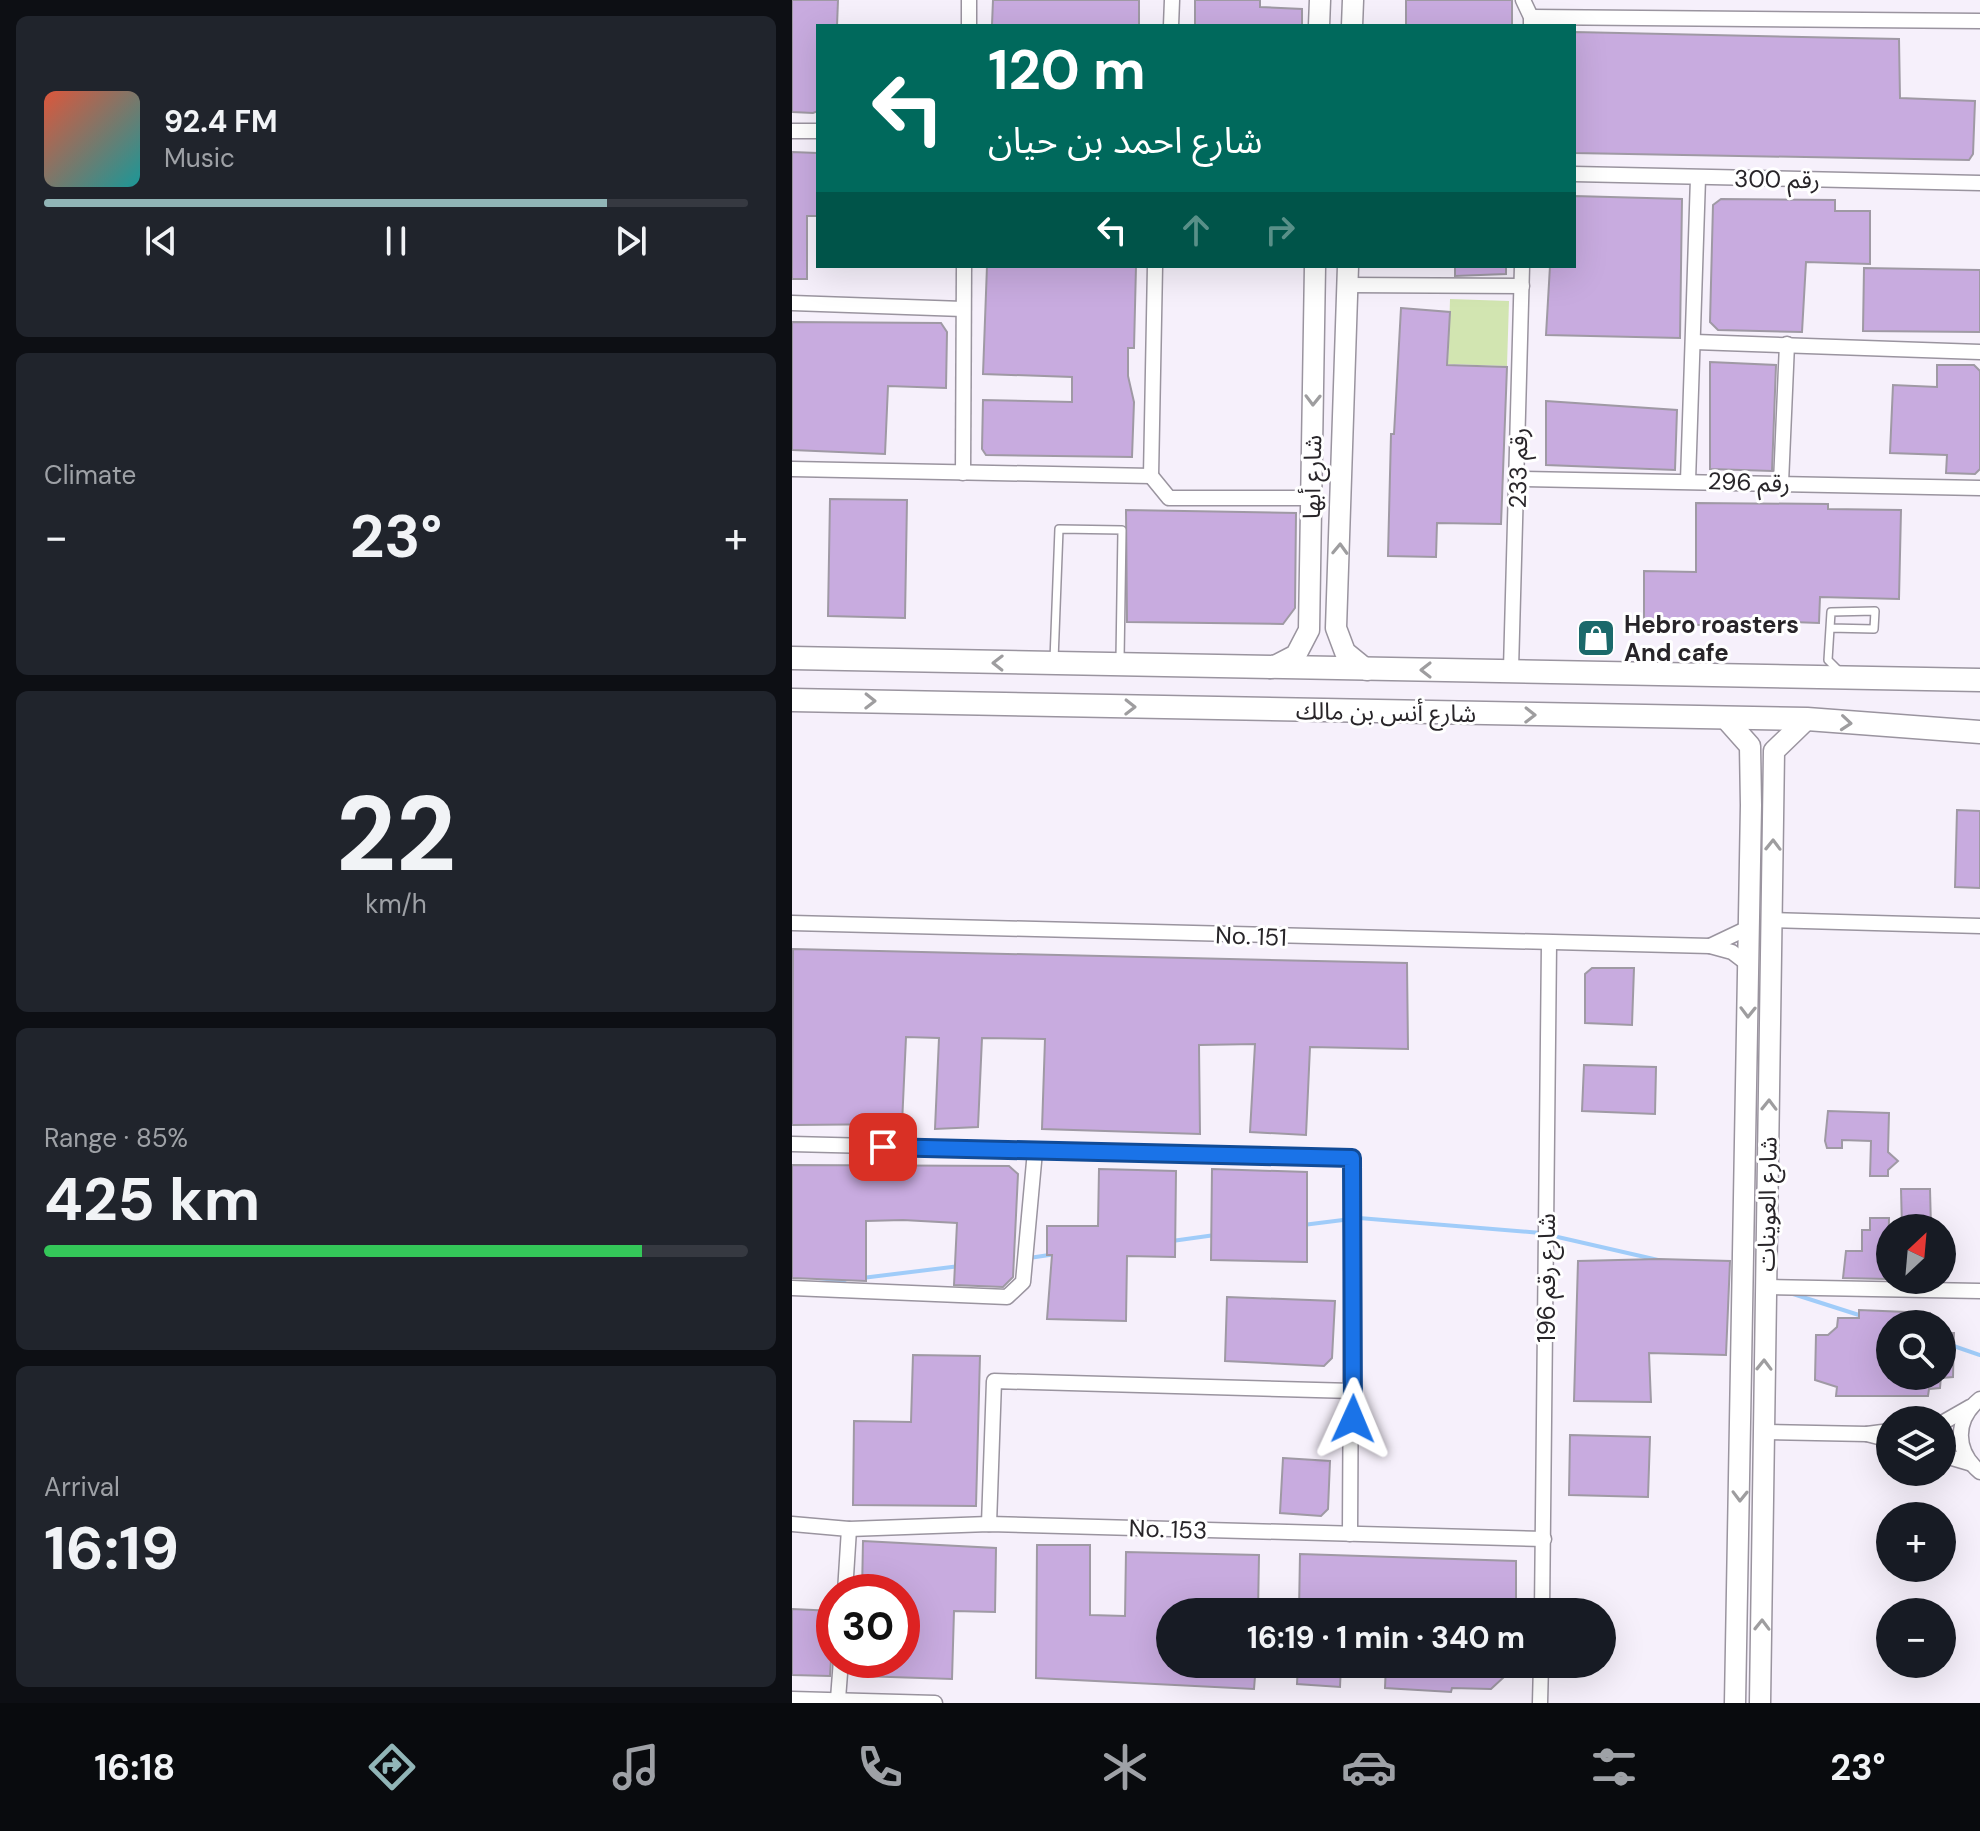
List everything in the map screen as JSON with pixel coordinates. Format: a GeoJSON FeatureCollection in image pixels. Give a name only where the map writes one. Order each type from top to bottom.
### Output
{"type":"FeatureCollection","features":[{"type":"Feature","properties":{"kind":"main road","name":"شارع أنس بن مالك"},"geometry":{"type":"LineString","coordinates":[[792,658],[1980,680]]}},
{"type":"Feature","properties":{"kind":"main road","name":"شارع أنس بن مالك"},"geometry":{"type":"LineString","coordinates":[[792,700],[1807,719],[1980,732]]}},
{"type":"Feature","properties":{"kind":"street"},"geometry":{"type":"LineString","coordinates":[[969,0],[969,24]]}},
{"type":"Feature","properties":{"kind":"street"},"geometry":{"type":"LineString","coordinates":[[1171,24],[1172,0]]}},
{"type":"Feature","properties":{"kind":"street"},"geometry":{"type":"LineString","coordinates":[[1319,24],[1320,0]]}},
{"type":"Feature","properties":{"kind":"street"},"geometry":{"type":"LineString","coordinates":[[1352,24],[1353,0]]}},
{"type":"Feature","properties":{"kind":"street"},"geometry":{"type":"LineString","coordinates":[[1523,0],[1531,22],[1980,21]]}},
{"type":"Feature","properties":{"kind":"street"},"geometry":{"type":"LineString","coordinates":[[792,131],[816,131]]}},
{"type":"Feature","properties":{"kind":"street","name":"رقم 300"},"geometry":{"type":"LineString","coordinates":[[1576,174],[1980,183]]}},
{"type":"Feature","properties":{"kind":"street"},"geometry":{"type":"LineString","coordinates":[[1688,481],[1695,342],[1698,178]]}},
{"type":"Feature","properties":{"kind":"street"},"geometry":{"type":"LineString","coordinates":[[963,473],[964,268]]}},
{"type":"Feature","properties":{"kind":"street"},"geometry":{"type":"LineString","coordinates":[[1155,268],[1151,476],[1169,498],[1312,498]]}},
{"type":"Feature","properties":{"kind":"street","name":"شارع أبها"},"geometry":{"type":"LineString","coordinates":[[1269,669],[1296,655],[1305,642],[1311,605],[1315,268]]}},
{"type":"Feature","properties":{"kind":"street","name":"رقم 233"},"geometry":{"type":"LineString","coordinates":[[1511,669],[1522,268]]}},
{"type":"Feature","properties":{"kind":"street"},"geometry":{"type":"LineString","coordinates":[[1348,275],[1522,286]]}},
{"type":"Feature","properties":{"kind":"street","name":"شارع أبها"},"geometry":{"type":"LineString","coordinates":[[1348,275],[1337,641],[1367,670]]}},
{"type":"Feature","properties":{"kind":"street"},"geometry":{"type":"LineString","coordinates":[[792,303],[963,309]]}},
{"type":"Feature","properties":{"kind":"street"},"geometry":{"type":"LineString","coordinates":[[1695,342],[1980,352]]}},
{"type":"Feature","properties":{"kind":"street"},"geometry":{"type":"LineString","coordinates":[[1781,483],[1787,344]]}},
{"type":"Feature","properties":{"kind":"street"},"geometry":{"type":"LineString","coordinates":[[1314,358],[1346,358]]}},
{"type":"Feature","properties":{"kind":"street"},"geometry":{"type":"LineString","coordinates":[[792,469],[1151,476]]}},
{"type":"Feature","properties":{"kind":"street","name":"رقم 296"},"geometry":{"type":"LineString","coordinates":[[1518,479],[1980,488]]}},
{"type":"Feature","properties":{"kind":"street"},"geometry":{"type":"LineString","coordinates":[[1311,605],[1337,606]]}},
{"type":"Feature","properties":{"kind":"street","name":"شارع العوينات"},"geometry":{"type":"LineString","coordinates":[[1726,719],[1750,746],[1751,805],[1741,1457],[1732,1701]]}},
{"type":"Feature","properties":{"kind":"street","name":"شارع العوينات"},"geometry":{"type":"LineString","coordinates":[[1760,1703],[1774,751],[1807,719]]}},
{"type":"Feature","properties":{"kind":"street"},"geometry":{"type":"LineString","coordinates":[[1751,805],[1760,781],[1769,784],[1774,802]]}},
{"type":"Feature","properties":{"kind":"street"},"geometry":{"type":"LineString","coordinates":[[1771,920],[1980,926]]}},
{"type":"Feature","properties":{"kind":"street","name":"No. 151"},"geometry":{"type":"LineString","coordinates":[[792,923],[1710,946],[1732,952],[1749,965]]}},
{"type":"Feature","properties":{"kind":"street","name":"No. 151"},"geometry":{"type":"LineString","coordinates":[[1710,946],[1750,927]]}},
{"type":"Feature","properties":{"kind":"street","name":"شارع رقم 196"},"geometry":{"type":"LineString","coordinates":[[1542,1598],[1549,944]]}},
{"type":"Feature","properties":{"kind":"street"},"geometry":{"type":"LineString","coordinates":[[792,1144],[1352,1158],[1350,1534]]}},
{"type":"Feature","properties":{"kind":"street"},"geometry":{"type":"LineString","coordinates":[[792,1288],[1007,1297],[1023,1282],[1035,1151]]}},
{"type":"Feature","properties":{"kind":"street"},"geometry":{"type":"LineString","coordinates":[[1766,1287],[1980,1291]]}},
{"type":"Feature","properties":{"kind":"street"},"geometry":{"type":"LineString","coordinates":[[989,1524],[994,1381],[1353,1391]]}},
{"type":"Feature","properties":{"kind":"street"},"geometry":{"type":"LineString","coordinates":[[1742,1399],[1764,1400]]}},
{"type":"Feature","properties":{"kind":"street"},"geometry":{"type":"LineString","coordinates":[[1956,1415],[1975,1403]]}},
{"type":"Feature","properties":{"kind":"street"},"geometry":{"type":"LineString","coordinates":[[1975,1403],[1959,1435],[1977,1470]]}},
{"type":"Feature","properties":{"kind":"street"},"geometry":{"type":"LineString","coordinates":[[1764,1432],[1876,1433]]}},
{"type":"Feature","properties":{"kind":"street"},"geometry":{"type":"LineString","coordinates":[[1867,1434],[1876,1436]]}},
{"type":"Feature","properties":{"kind":"street"},"geometry":{"type":"LineString","coordinates":[[1741,1457],[1764,1459]]}},
{"type":"Feature","properties":{"kind":"street"},"geometry":{"type":"LineString","coordinates":[[1956,1461],[1977,1470]]}},
{"type":"Feature","properties":{"kind":"street","name":"No. 153"},"geometry":{"type":"LineString","coordinates":[[792,1524],[849,1529],[989,1524],[1544,1539]]}},
{"type":"Feature","properties":{"kind":"street"},"geometry":{"type":"LineString","coordinates":[[846,1574],[849,1529]]}},
{"type":"Feature","properties":{"kind":"street"},"geometry":{"type":"LineString","coordinates":[[838,1699],[840,1678]]}},
{"type":"Feature","properties":{"kind":"street"},"geometry":{"type":"LineString","coordinates":[[1540,1703],[1541,1678]]}},
{"type":"Feature","properties":{"kind":"street"},"geometry":{"type":"LineString","coordinates":[[792,1699],[935,1703]]}},
{"type":"Feature","properties":{"kind":"lane"},"geometry":{"type":"LineString","coordinates":[[1053,664],[1059,529],[1122,530],[1120,665]]}},
{"type":"Feature","properties":{"kind":"lane"},"geometry":{"type":"LineString","coordinates":[[1830,628],[1874,629],[1875,611],[1831,612],[1830,628],[1828,660],[1845,677]]}},
{"type":"Feature","properties":{"kind":"green space"},"geometry":{"type":"Polygon","coordinates":[[[1450,299],[1509,301],[1507,366],[1448,364],[1450,299]]]}},
{"type":"Feature","properties":{"kind":"building"},"geometry":{"type":"Polygon","coordinates":[[[792,0],[838,0],[837,24],[816,24],[816,112],[792,112],[792,0]]]}},
{"type":"Feature","properties":{"kind":"building"},"geometry":{"type":"Polygon","coordinates":[[[993,0],[1139,0],[1139,24],[992,24],[993,0]]]}},
{"type":"Feature","properties":{"kind":"building"},"geometry":{"type":"Polygon","coordinates":[[[1195,0],[1260,0],[1260,7],[1302,9],[1302,24],[1195,24],[1195,0]]]}},
{"type":"Feature","properties":{"kind":"building"},"geometry":{"type":"Polygon","coordinates":[[[1406,0],[1512,0],[1512,24],[1406,24],[1406,0]]]}},
{"type":"Feature","properties":{"kind":"building"},"geometry":{"type":"Polygon","coordinates":[[[1576,32],[1899,39],[1900,98],[1975,101],[1973,154],[1969,160],[1576,153],[1576,32]]]}},
{"type":"Feature","properties":{"kind":"building"},"geometry":{"type":"Polygon","coordinates":[[[792,152],[816,153],[816,216],[807,216],[807,279],[792,279],[792,152]]]}},
{"type":"Feature","properties":{"kind":"building"},"geometry":{"type":"Polygon","coordinates":[[[1576,196],[1682,199],[1680,338],[1546,335],[1550,268],[1576,268],[1576,196]]]}},
{"type":"Feature","properties":{"kind":"building"},"geometry":{"type":"Polygon","coordinates":[[[1721,199],[1835,200],[1835,211],[1870,211],[1870,264],[1806,262],[1802,332],[1718,330],[1710,322],[1713,205],[1721,199]]]}},
{"type":"Feature","properties":{"kind":"building"},"geometry":{"type":"Polygon","coordinates":[[[987,268],[1136,268],[1134,348],[1128,348],[1128,376],[1134,402],[1132,457],[986,455],[982,449],[983,400],[1072,402],[1072,377],[983,374],[987,268]]]}},
{"type":"Feature","properties":{"kind":"building"},"geometry":{"type":"Polygon","coordinates":[[[1455,268],[1506,268],[1506,274],[1455,276],[1455,268]]]}},
{"type":"Feature","properties":{"kind":"building"},"geometry":{"type":"Polygon","coordinates":[[[1864,268],[1980,270],[1980,332],[1863,331],[1864,268]]]}},
{"type":"Feature","properties":{"kind":"building"},"geometry":{"type":"Polygon","coordinates":[[[1401,308],[1450,312],[1447,365],[1507,367],[1501,524],[1437,523],[1436,557],[1388,556],[1391,434],[1394,434],[1401,308]]]}},
{"type":"Feature","properties":{"kind":"building"},"geometry":{"type":"Polygon","coordinates":[[[792,322],[941,323],[947,332],[946,388],[888,386],[885,454],[792,450],[792,322]]]}},
{"type":"Feature","properties":{"kind":"building"},"geometry":{"type":"Polygon","coordinates":[[[1710,362],[1776,365],[1772,471],[1710,469],[1710,362]]]}},
{"type":"Feature","properties":{"kind":"building"},"geometry":{"type":"Polygon","coordinates":[[[1937,365],[1974,365],[1980,371],[1980,469],[1975,474],[1946,473],[1947,455],[1890,453],[1893,385],[1937,387],[1937,365]]]}},
{"type":"Feature","properties":{"kind":"building"},"geometry":{"type":"Polygon","coordinates":[[[1546,401],[1677,410],[1675,470],[1546,465],[1546,401]]]}},
{"type":"Feature","properties":{"kind":"building"},"geometry":{"type":"Polygon","coordinates":[[[830,499],[907,500],[905,618],[828,616],[830,499]]]}},
{"type":"Feature","properties":{"kind":"building"},"geometry":{"type":"Polygon","coordinates":[[[1696,503],[1828,504],[1828,509],[1901,510],[1899,599],[1820,597],[1819,623],[1705,619],[1705,625],[1644,624],[1644,571],[1696,572],[1696,503]]]}},
{"type":"Feature","properties":{"kind":"building"},"geometry":{"type":"Polygon","coordinates":[[[1126,510],[1296,513],[1295,608],[1283,624],[1127,622],[1126,510]]]}},
{"type":"Feature","properties":{"kind":"building"},"geometry":{"type":"Polygon","coordinates":[[[1957,810],[1980,811],[1980,888],[1955,887],[1957,810]]]}},
{"type":"Feature","properties":{"kind":"building"},"geometry":{"type":"Polygon","coordinates":[[[793,949],[1407,963],[1408,1049],[1310,1047],[1306,1135],[1250,1132],[1255,1044],[1199,1045],[1200,1134],[1042,1129],[1045,1039],[982,1038],[978,1127],[935,1129],[939,1038],[906,1037],[902,1124],[792,1125],[793,949]]]}},
{"type":"Feature","properties":{"kind":"building"},"geometry":{"type":"Polygon","coordinates":[[[1592,968],[1634,968],[1632,1025],[1585,1023],[1585,974],[1592,968]]]}},
{"type":"Feature","properties":{"kind":"building"},"geometry":{"type":"Polygon","coordinates":[[[1584,1065],[1656,1067],[1655,1114],[1582,1111],[1584,1065]]]}},
{"type":"Feature","properties":{"kind":"building"},"geometry":{"type":"Polygon","coordinates":[[[1828,1111],[1889,1113],[1888,1152],[1898,1161],[1888,1170],[1888,1176],[1870,1176],[1871,1141],[1842,1140],[1842,1148],[1827,1148],[1828,1111]]]}},
{"type":"Feature","properties":{"kind":"building"},"geometry":{"type":"Polygon","coordinates":[[[792,1165],[1009,1166],[1018,1174],[1013,1277],[1003,1287],[954,1285],[957,1223],[903,1220],[866,1221],[866,1281],[792,1278],[792,1165]]]}},
{"type":"Feature","properties":{"kind":"building"},"geometry":{"type":"Polygon","coordinates":[[[1099,1169],[1176,1171],[1175,1257],[1127,1256],[1126,1321],[1047,1319],[1052,1255],[1047,1255],[1047,1226],[1098,1226],[1099,1169]]]}},
{"type":"Feature","properties":{"kind":"building"},"geometry":{"type":"Polygon","coordinates":[[[1212,1169],[1307,1172],[1307,1262],[1211,1260],[1212,1169]]]}},
{"type":"Feature","properties":{"kind":"building"},"geometry":{"type":"Polygon","coordinates":[[[1901,1189],[1930,1189],[1931,1214],[1902,1214],[1901,1189]]]}},
{"type":"Feature","properties":{"kind":"building"},"geometry":{"type":"Polygon","coordinates":[[[1870,1218],[1876,1218],[1876,1279],[1843,1278],[1846,1251],[1862,1251],[1862,1230],[1870,1230],[1870,1218]]]}},
{"type":"Feature","properties":{"kind":"building"},"geometry":{"type":"Polygon","coordinates":[[[1578,1261],[1730,1261],[1726,1355],[1649,1353],[1651,1402],[1574,1401],[1578,1261]]]}},
{"type":"Feature","properties":{"kind":"building"},"geometry":{"type":"Polygon","coordinates":[[[1227,1297],[1335,1301],[1332,1358],[1324,1366],[1225,1361],[1227,1297]]]}},
{"type":"Feature","properties":{"kind":"building"},"geometry":{"type":"Polygon","coordinates":[[[1859,1310],[1876,1311],[1876,1390],[1929,1390],[1928,1396],[1836,1396],[1837,1387],[1815,1380],[1816,1335],[1828,1335],[1837,1327],[1838,1318],[1859,1318],[1859,1310]]]}},
{"type":"Feature","properties":{"kind":"building"},"geometry":{"type":"Polygon","coordinates":[[[913,1355],[980,1356],[976,1506],[853,1505],[854,1421],[911,1422],[913,1355]]]}},
{"type":"Feature","properties":{"kind":"building"},"geometry":{"type":"Polygon","coordinates":[[[1570,1435],[1650,1437],[1648,1497],[1569,1495],[1570,1435]]]}},
{"type":"Feature","properties":{"kind":"building"},"geometry":{"type":"Polygon","coordinates":[[[1283,1458],[1330,1461],[1328,1509],[1321,1516],[1280,1513],[1283,1458]]]}},
{"type":"Feature","properties":{"kind":"building"},"geometry":{"type":"Polygon","coordinates":[[[863,1541],[996,1548],[995,1612],[954,1611],[952,1679],[920,1678],[920,1574],[862,1574],[863,1541]]]}},
{"type":"Feature","properties":{"kind":"building"},"geometry":{"type":"Polygon","coordinates":[[[1037,1545],[1090,1545],[1090,1615],[1125,1616],[1126,1552],[1259,1555],[1258,1598],[1156,1598],[1156,1678],[1255,1678],[1254,1689],[1036,1678],[1037,1545]]]}},
{"type":"Feature","properties":{"kind":"building"},"geometry":{"type":"Polygon","coordinates":[[[1300,1554],[1516,1561],[1516,1598],[1299,1598],[1300,1554]]]}},
{"type":"Feature","properties":{"kind":"building"},"geometry":{"type":"Polygon","coordinates":[[[792,1609],[816,1610],[816,1676],[792,1675],[792,1609]]]}},
{"type":"Feature","properties":{"kind":"building"},"geometry":{"type":"Polygon","coordinates":[[[1297,1678],[1340,1678],[1340,1687],[1297,1684],[1297,1678]]]}},
{"type":"Feature","properties":{"kind":"building"},"geometry":{"type":"Polygon","coordinates":[[[1385,1678],[1503,1678],[1491,1689],[1452,1688],[1451,1692],[1385,1688],[1385,1678]]]}},
{"type":"Feature","properties":{"kind":"waterway"},"geometry":{"type":"LineString","coordinates":[[1303,1225],[1359,1218],[1541,1233]]}},
{"type":"Feature","properties":{"kind":"waterway"},"geometry":{"type":"LineString","coordinates":[[1172,1241],[1215,1235]]}},
{"type":"Feature","properties":{"kind":"waterway"},"geometry":{"type":"LineString","coordinates":[[1549,1235],[1658,1260]]}},
{"type":"Feature","properties":{"kind":"waterway"},"geometry":{"type":"LineString","coordinates":[[1029,1258],[1056,1254]]}},
{"type":"Feature","properties":{"kind":"waterway"},"geometry":{"type":"LineString","coordinates":[[862,1278],[960,1266]]}},
{"type":"Feature","properties":{"kind":"waterway"},"geometry":{"type":"LineString","coordinates":[[818,1283],[845,1280]]}},
{"type":"Feature","properties":{"kind":"waterway"},"geometry":{"type":"LineString","coordinates":[[1790,1293],[1862,1316]]}},
{"type":"Feature","properties":{"kind":"waterway"},"geometry":{"type":"LineString","coordinates":[[1956,1347],[1980,1355]]}},
{"type":"Feature","properties":{"kind":"place","name":"Hebro roasters And cafe"},"geometry":{"type":"Point","coordinates":[1596,638]}},
{"type":"Feature","properties":{"kind":"route"},"geometry":{"type":"LineString","coordinates":[[883,1147],[1352,1158],[1353,1419]]}}]}
